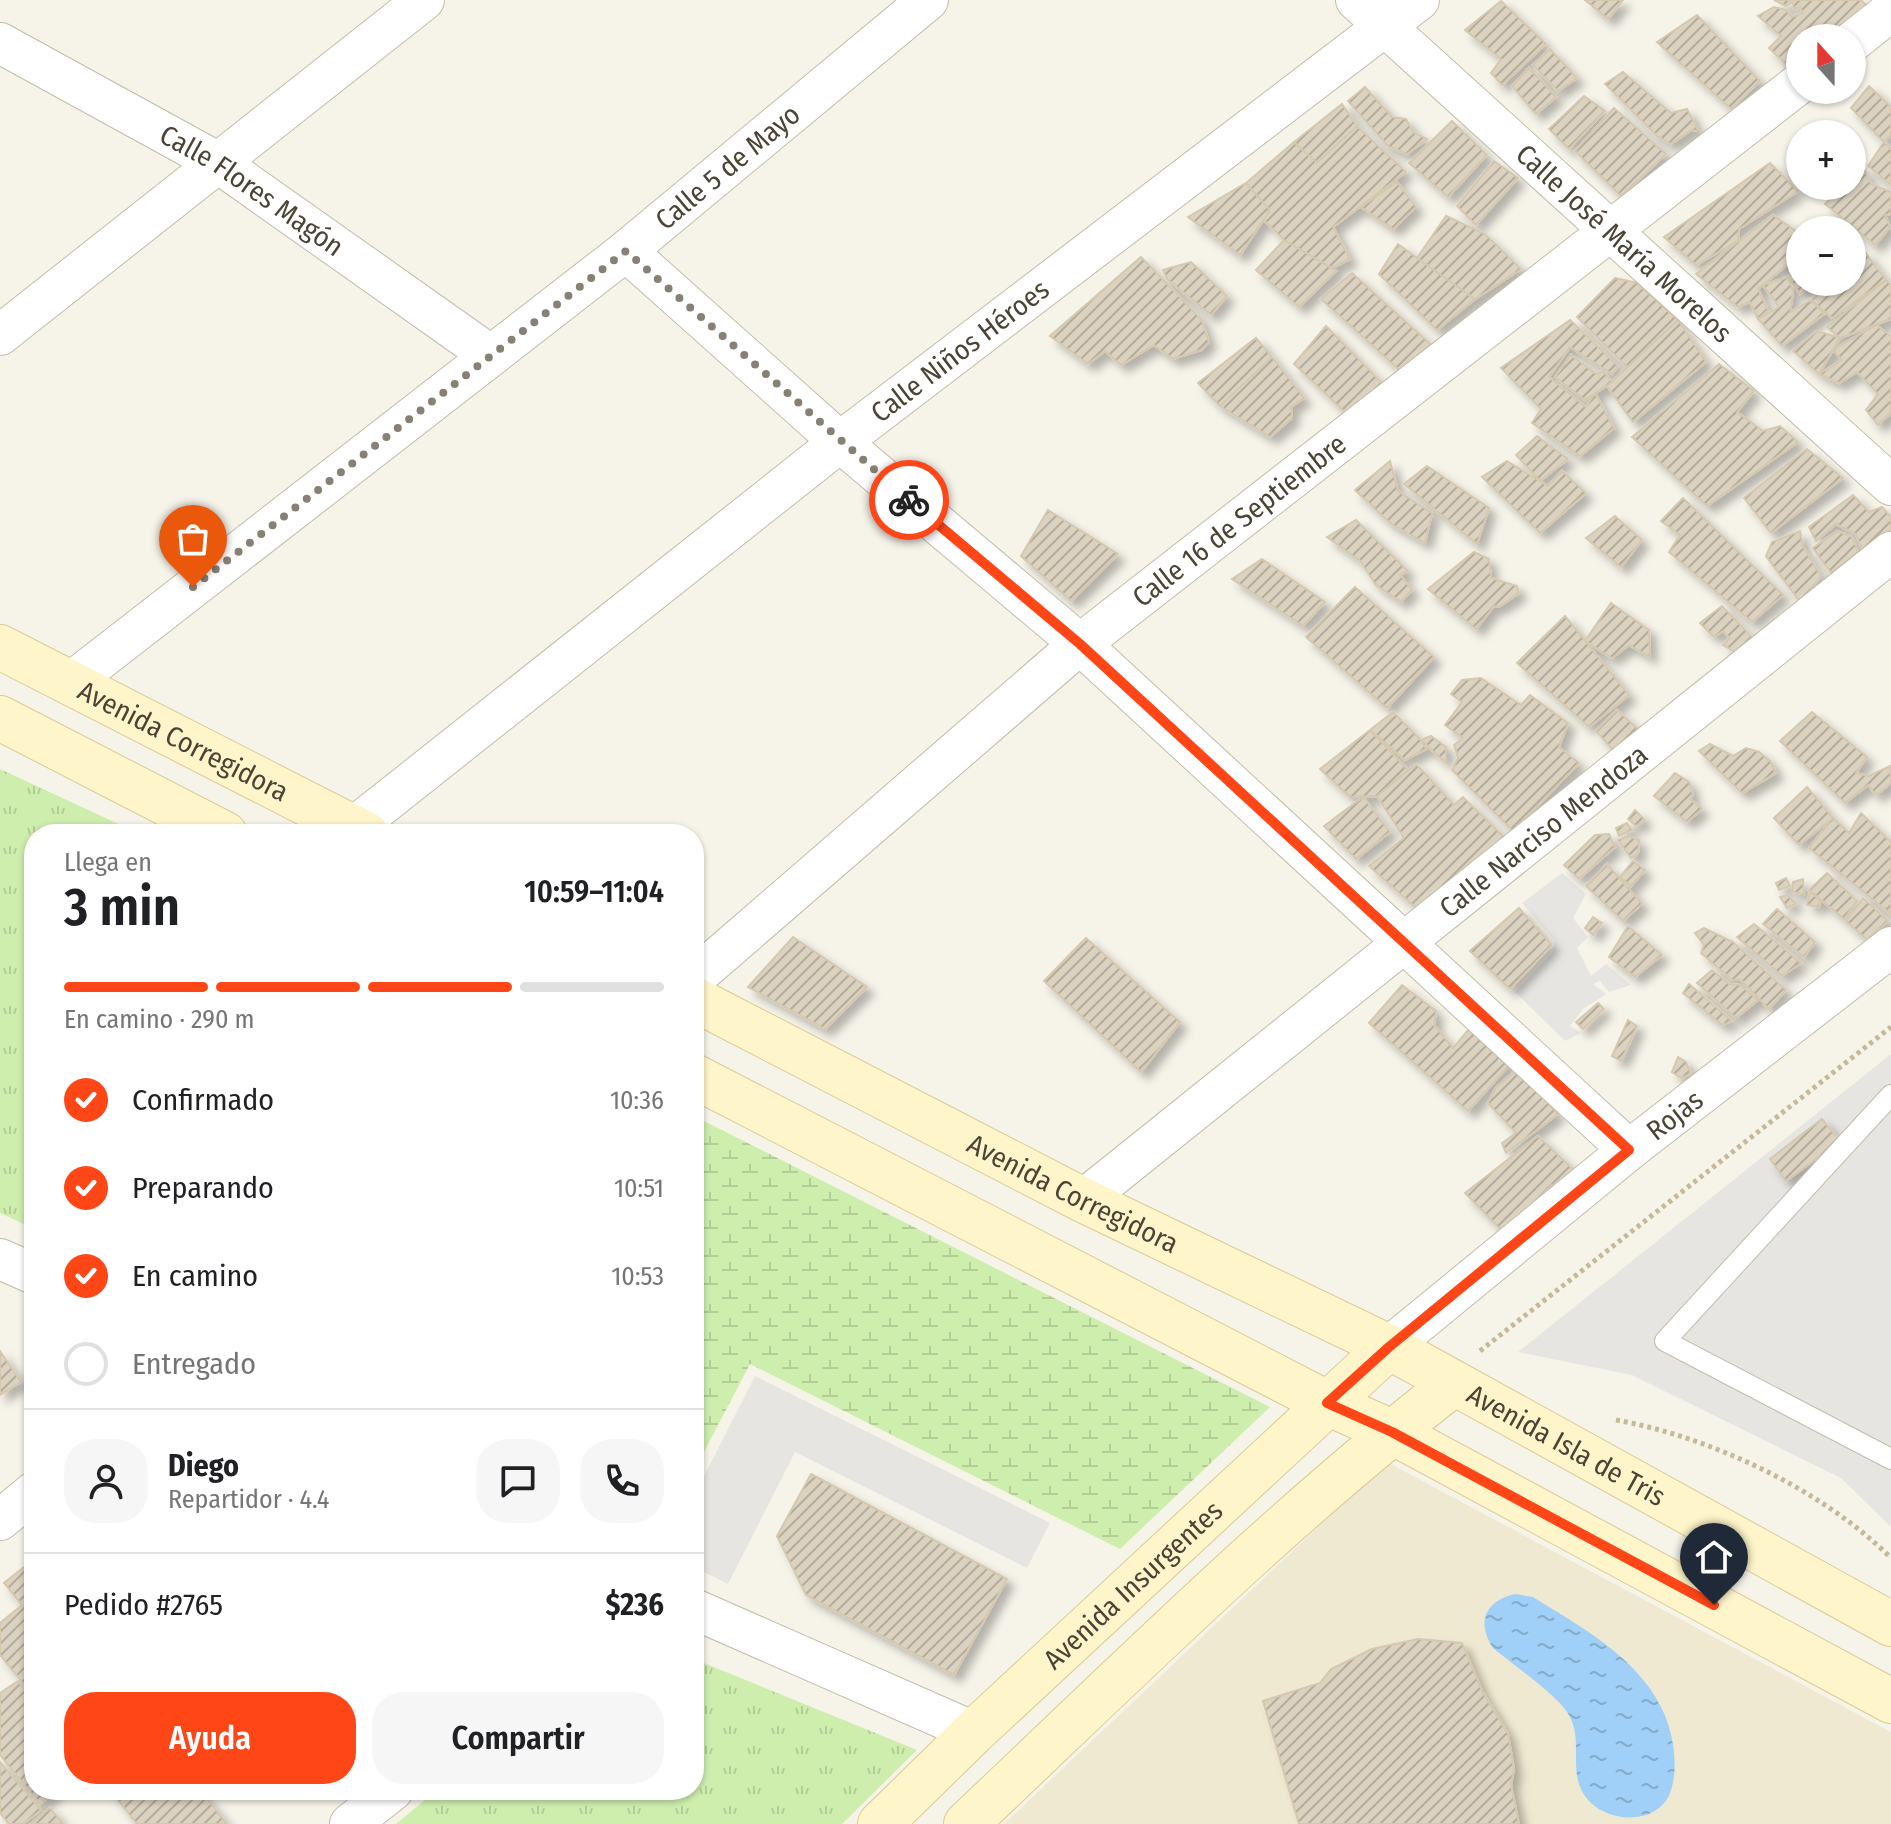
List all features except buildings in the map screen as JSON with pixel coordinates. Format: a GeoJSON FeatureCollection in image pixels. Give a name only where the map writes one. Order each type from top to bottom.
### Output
{"type":"FeatureCollection","features":[{"type":"Feature","properties":{"kind":"main road","name":"Avenida Corregidora"},"geometry":{"type":"LineString","coordinates":[[0,647],[346,824]]}},
{"type":"Feature","properties":{"kind":"main road"},"geometry":{"type":"LineString","coordinates":[[0,718],[206,824]]}},
{"type":"Feature","properties":{"kind":"main road","name":"Avenida Corregidora"},"geometry":{"type":"LineString","coordinates":[[704,1004],[1083,1200],[1389,1347],[1460,1373]]}},
{"type":"Feature","properties":{"kind":"main road"},"geometry":{"type":"LineString","coordinates":[[704,1081],[1327,1403],[1392,1432],[1891,1701]]}},
{"type":"Feature","properties":{"kind":"main road","name":"Avenida Insurgentes"},"geometry":{"type":"LineString","coordinates":[[880,1824],[974,1732],[1389,1347]]}},
{"type":"Feature","properties":{"kind":"main road"},"geometry":{"type":"LineString","coordinates":[[966,1824],[1251,1555],[1460,1373]]}},
{"type":"Feature","properties":{"kind":"main road","name":"Avenida Isla de Tris"},"geometry":{"type":"LineString","coordinates":[[1460,1373],[1891,1624]]}},
{"type":"Feature","properties":{"kind":"street"},"geometry":{"type":"LineString","coordinates":[[0,335],[424,0]]}},
{"type":"Feature","properties":{"kind":"street","name":"Calle 5 de Mayo"},"geometry":{"type":"LineString","coordinates":[[70,683],[626,251],[928,0]]}},
{"type":"Feature","properties":{"kind":"street","name":"Calle José María Morelos"},"geometry":{"type":"LineString","coordinates":[[1356,0],[1891,485]]}},
{"type":"Feature","properties":{"kind":"street","name":"Calle Niños Héroes"},"geometry":{"type":"LineString","coordinates":[[369,824],[840,442],[1419,0]]}},
{"type":"Feature","properties":{"kind":"street"},"geometry":{"type":"LineString","coordinates":[[1866,31],[1891,11]]}},
{"type":"Feature","properties":{"kind":"street","name":"Calle Flores Magón"},"geometry":{"type":"LineString","coordinates":[[0,43],[217,162],[490,355]]}},
{"type":"Feature","properties":{"kind":"street","name":"Calle 16 de Septiembre"},"geometry":{"type":"LineString","coordinates":[[704,969],[1080,644],[1786,94]]}},
{"type":"Feature","properties":{"kind":"street"},"geometry":{"type":"LineString","coordinates":[[626,251],[840,442],[1080,644],[1406,941],[1629,1150]]}},
{"type":"Feature","properties":{"kind":"street","name":"Calle Narciso Mendoza"},"geometry":{"type":"LineString","coordinates":[[1083,1200],[1891,552]]}},
{"type":"Feature","properties":{"kind":"street","name":"Rojas"},"geometry":{"type":"LineString","coordinates":[[1389,1347],[1629,1150],[1891,947]]}},
{"type":"Feature","properties":{"kind":"street"},"geometry":{"type":"LineString","coordinates":[[0,1259],[24,1270]]}},
{"type":"Feature","properties":{"kind":"street"},"geometry":{"type":"LineString","coordinates":[[0,1520],[24,1500]]}},
{"type":"Feature","properties":{"kind":"street"},"geometry":{"type":"LineString","coordinates":[[704,1613],[974,1732]]}},
{"type":"Feature","properties":{"kind":"street"},"geometry":{"type":"LineString","coordinates":[[350,1824],[380,1800]]}},
{"type":"Feature","properties":{"kind":"lane"},"geometry":{"type":"LineString","coordinates":[[1891,1095],[1665,1341],[1891,1459]]}},
{"type":"Feature","properties":{"kind":"path"},"geometry":{"type":"LineString","coordinates":[[1460,1373],[1891,1027]]}},
{"type":"Feature","properties":{"kind":"path"},"geometry":{"type":"LineString","coordinates":[[1613,1420],[1655,1427],[1732,1458],[1822,1501],[1861,1528],[1891,1558]]}},
{"type":"Feature","properties":{"kind":"shaded area"},"geometry":{"type":"Polygon","coordinates":[[[1562,873],[1586,894],[1573,918],[1588,937],[1577,948],[1591,976],[1606,964],[1631,985],[1609,992],[1600,981],[1593,984],[1606,994],[1583,1009],[1570,1026],[1581,1033],[1565,1041],[1515,992],[1552,953],[1555,941],[1522,903],[1562,873]]]}},
{"type":"Feature","properties":{"kind":"shaded area"},"geometry":{"type":"Polygon","coordinates":[[[1891,1054],[1891,1527],[1841,1478],[1632,1375],[1518,1352],[1891,1054]]]}},
{"type":"Feature","properties":{"kind":"shaded area"},"geometry":{"type":"Polygon","coordinates":[[[755,1376],[1050,1523],[1027,1568],[795,1452],[728,1584],[704,1572],[704,1476],[755,1376]]]}},
{"type":"Feature","properties":{"kind":"shaded area"},"geometry":{"type":"Polygon","coordinates":[[[1387,1462],[1891,1732],[1891,1824],[1004,1824],[1387,1462]]]}},
{"type":"Feature","properties":{"kind":"green space"},"geometry":{"type":"Polygon","coordinates":[[[0,769],[118,824],[24,824],[24,1224],[0,1213],[0,769]]]}},
{"type":"Feature","properties":{"kind":"green space"},"geometry":{"type":"Polygon","coordinates":[[[704,1121],[1270,1407],[1120,1549],[750,1364],[704,1452],[704,1121]]]}},
{"type":"Feature","properties":{"kind":"green space"},"geometry":{"type":"Polygon","coordinates":[[[704,1663],[917,1750],[842,1824],[396,1824],[425,1800],[704,1800],[704,1663]]]}},
{"type":"Feature","properties":{"kind":"water"},"geometry":{"type":"Polygon","coordinates":[[[1515,1594],[1533,1597],[1587,1631],[1622,1657],[1650,1689],[1669,1726],[1675,1759],[1671,1790],[1666,1801],[1657,1809],[1636,1817],[1611,1815],[1591,1803],[1583,1793],[1576,1770],[1573,1723],[1567,1712],[1543,1688],[1493,1648],[1488,1639],[1485,1621],[1490,1607],[1515,1594]]]}},
{"type":"Feature","properties":{"kind":"way so far"},"geometry":{"type":"LineString","coordinates":[[193,587],[626,251],[909,500]]}},
{"type":"Feature","properties":{"kind":"route"},"geometry":{"type":"LineString","coordinates":[[909,500],[1080,644],[1406,941],[1629,1150],[1389,1347],[1327,1403],[1392,1432],[1714,1605]]}}]}
